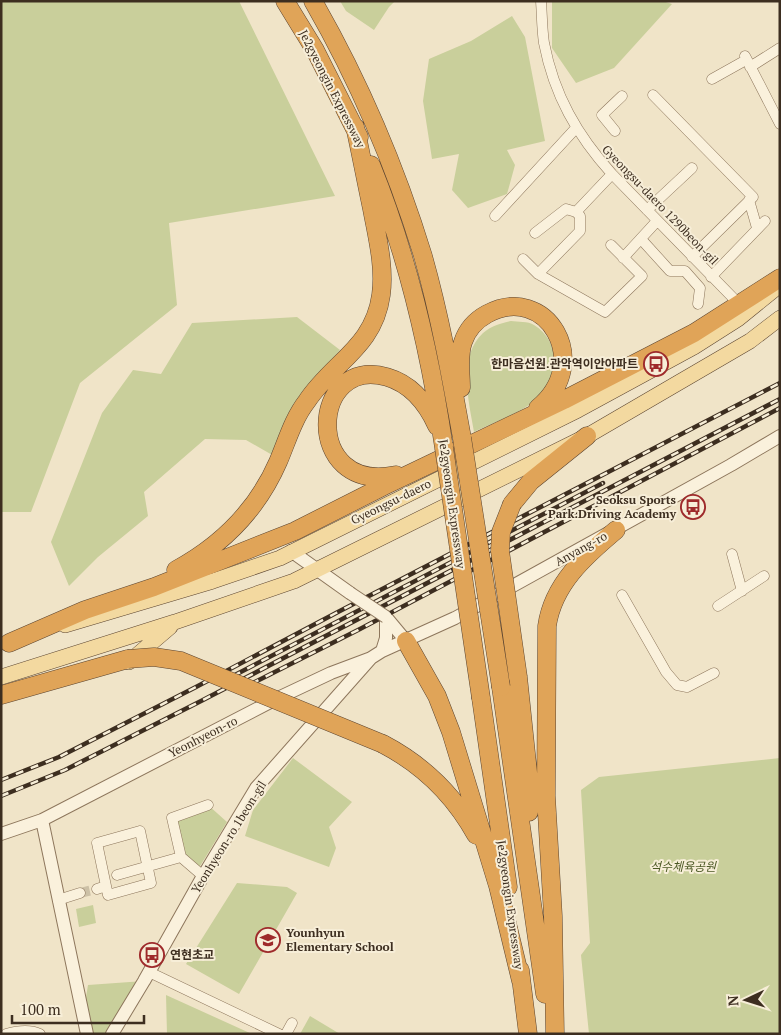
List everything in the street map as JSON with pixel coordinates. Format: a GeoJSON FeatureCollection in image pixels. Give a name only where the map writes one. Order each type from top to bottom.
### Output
{"type":"FeatureCollection","features":[{"type":"Feature","properties":{"kind":"highway","name":"Je2gyeongin Expressway"},"geometry":{"type":"LineString","coordinates":[[285,1],[314,50],[355,127],[380,188],[402,255],[419,316],[436,394],[528,1034]]}},
{"type":"Feature","properties":{"kind":"highway","name":"Je2gyeongin Expressway"},"geometry":{"type":"LineString","coordinates":[[313,1],[347,63],[371,116],[403,197],[423,257],[444,342],[462,438],[501,687],[551,1034]]}},
{"type":"Feature","properties":{"kind":"highway"},"geometry":{"type":"LineString","coordinates":[[119,599],[184,566],[221,540],[250,512],[264,490],[278,462],[289,433],[305,403],[324,379],[356,350],[372,326],[378,311],[382,280],[377,235],[355,127]]}},
{"type":"Feature","properties":{"kind":"highway"},"geometry":{"type":"LineString","coordinates":[[5,644],[85,610],[221,561],[295,531],[694,333],[780,278]]}},
{"type":"Feature","properties":{"kind":"highway"},"geometry":{"type":"LineString","coordinates":[[462,438],[461,353],[464,340],[470,328],[478,320],[488,313],[500,309],[520,308],[539,315],[555,330],[563,350],[564,365],[556,388],[546,402],[524,419]]}},
{"type":"Feature","properties":{"kind":"highway"},"geometry":{"type":"LineString","coordinates":[[420,469],[385,478],[368,478],[350,470],[342,463],[331,445],[326,417],[331,402],[344,385],[356,378],[369,375],[384,376],[400,382],[418,395],[426,406],[436,423],[444,448]]}},
{"type":"Feature","properties":{"kind":"highway"},"geometry":{"type":"LineString","coordinates":[[529,883],[529,782],[518,677],[500,550],[501,532],[512,504],[531,482],[587,436]]}},
{"type":"Feature","properties":{"kind":"highway"},"geometry":{"type":"LineString","coordinates":[[555,1034],[553,916],[546,796],[547,626],[554,603],[569,576],[581,560],[616,530]]}},
{"type":"Feature","properties":{"kind":"highway"},"geometry":{"type":"LineString","coordinates":[[406,641],[437,696],[451,732],[498,886],[521,980]]}},
{"type":"Feature","properties":{"kind":"highway"},"geometry":{"type":"LineString","coordinates":[[1,695],[128,659],[154,657],[181,661],[383,744],[415,762],[445,790],[469,823],[498,886]]}},
{"type":"Feature","properties":{"kind":"main road","name":"Gyeongsu-daero"},"geometry":{"type":"LineString","coordinates":[[5,644],[213,581],[280,558],[578,410],[694,347],[738,319],[780,284]]}},
{"type":"Feature","properties":{"kind":"main road"},"geometry":{"type":"LineString","coordinates":[[1,677],[176,622],[294,581],[587,436],[750,341],[780,318]]}},
{"type":"Feature","properties":{"kind":"main road"},"geometry":{"type":"LineString","coordinates":[[1,702],[126,665],[176,622]]}},
{"type":"Feature","properties":{"kind":"street","name":"Gyeongsu-daero 1290beon-gil"},"geometry":{"type":"LineString","coordinates":[[541,1],[544,42],[553,77],[576,128],[592,152],[612,174],[739,304]]}},
{"type":"Feature","properties":{"kind":"street"},"geometry":{"type":"LineString","coordinates":[[712,78],[780,48]]}},
{"type":"Feature","properties":{"kind":"street"},"geometry":{"type":"LineString","coordinates":[[747,61],[780,124]]}},
{"type":"Feature","properties":{"kind":"street"},"geometry":{"type":"LineString","coordinates":[[653,95],[753,197],[692,257]]}},
{"type":"Feature","properties":{"kind":"street"},"geometry":{"type":"LineString","coordinates":[[615,131],[602,115],[622,96]]}},
{"type":"Feature","properties":{"kind":"street"},"geometry":{"type":"LineString","coordinates":[[495,216],[576,128]]}},
{"type":"Feature","properties":{"kind":"street"},"geometry":{"type":"LineString","coordinates":[[647,210],[692,168]]}},
{"type":"Feature","properties":{"kind":"street"},"geometry":{"type":"LineString","coordinates":[[576,212],[612,174]]}},
{"type":"Feature","properties":{"kind":"street"},"geometry":{"type":"LineString","coordinates":[[711,277],[761,225],[749,200]]}},
{"type":"Feature","properties":{"kind":"street"},"geometry":{"type":"LineString","coordinates":[[535,233],[566,210],[576,212],[580,216],[580,231],[538,274]]}},
{"type":"Feature","properties":{"kind":"street"},"geometry":{"type":"LineString","coordinates":[[624,258],[657,221]]}},
{"type":"Feature","properties":{"kind":"street"},"geometry":{"type":"LineString","coordinates":[[641,239],[670,271],[685,271],[695,282],[700,288],[698,304]]}},
{"type":"Feature","properties":{"kind":"street"},"geometry":{"type":"LineString","coordinates":[[523,260],[538,274],[605,312],[642,276],[611,245]]}},
{"type":"Feature","properties":{"kind":"street","name":"Anyang-ro"},"geometry":{"type":"LineString","coordinates":[[406,641],[455,618],[616,530],[780,436]]}},
{"type":"Feature","properties":{"kind":"street"},"geometry":{"type":"LineString","coordinates":[[291,551],[386,617],[406,641]]}},
{"type":"Feature","properties":{"kind":"street"},"geometry":{"type":"LineString","coordinates":[[732,554],[742,591]]}},
{"type":"Feature","properties":{"kind":"street"},"geometry":{"type":"LineString","coordinates":[[718,606],[764,576]]}},
{"type":"Feature","properties":{"kind":"street"},"geometry":{"type":"LineString","coordinates":[[622,595],[666,672],[677,685],[686,687],[714,673]]}},
{"type":"Feature","properties":{"kind":"street"},"geometry":{"type":"LineString","coordinates":[[382,651],[386,638],[386,617]]}},
{"type":"Feature","properties":{"kind":"street","name":"Yeonhyeon-ro"},"geometry":{"type":"LineString","coordinates":[[1,834],[42,820],[278,698],[406,641]]}},
{"type":"Feature","properties":{"kind":"street","name":"Yeonhyeon-ro 1beon-gil"},"geometry":{"type":"LineString","coordinates":[[112,1034],[256,788],[371,658]]}},
{"type":"Feature","properties":{"kind":"street"},"geometry":{"type":"LineString","coordinates":[[278,698],[312,724]]}},
{"type":"Feature","properties":{"kind":"street"},"geometry":{"type":"LineString","coordinates":[[203,876],[181,857],[172,818],[208,806]]}},
{"type":"Feature","properties":{"kind":"street"},"geometry":{"type":"LineString","coordinates":[[42,820],[87,1034]]}},
{"type":"Feature","properties":{"kind":"street"},"geometry":{"type":"LineString","coordinates":[[140,831],[147,866],[150,883],[108,895],[101,887],[97,843],[140,831]]}},
{"type":"Feature","properties":{"kind":"street"},"geometry":{"type":"LineString","coordinates":[[117,875],[181,857]]}},
{"type":"Feature","properties":{"kind":"street"},"geometry":{"type":"LineString","coordinates":[[58,900],[80,894]]}},
{"type":"Feature","properties":{"kind":"street"},"geometry":{"type":"LineString","coordinates":[[149,972],[279,1034]]}},
{"type":"Feature","properties":{"kind":"street"},"geometry":{"type":"LineString","coordinates":[[286,1034],[292,1023]]}},
{"type":"Feature","properties":{"kind":"street"},"geometry":{"type":"LineString","coordinates":[[6,1034],[20,1031],[40,1034]]}},
{"type":"Feature","properties":{"kind":"green space"},"geometry":{"type":"Polygon","coordinates":[[[1,1],[239,1],[335,196],[169,223],[177,305],[80,383],[31,512],[1,512],[1,1]]]}},
{"type":"Feature","properties":{"kind":"green space"},"geometry":{"type":"Polygon","coordinates":[[[340,1],[395,1],[374,30],[346,11],[340,1]]]}},
{"type":"Feature","properties":{"kind":"green space"},"geometry":{"type":"Polygon","coordinates":[[[552,1],[663,1],[672,4],[614,68],[576,83],[552,48],[552,1]]]}},
{"type":"Feature","properties":{"kind":"green space"},"geometry":{"type":"Polygon","coordinates":[[[512,16],[525,37],[545,141],[507,150],[515,165],[507,194],[468,208],[452,190],[459,154],[432,159],[423,101],[429,59],[471,41],[512,16]]]}},
{"type":"Feature","properties":{"kind":"green space"},"geometry":{"type":"Polygon","coordinates":[[[297,317],[340,350],[301,394],[289,413],[274,456],[246,440],[205,439],[144,492],[148,516],[98,557],[69,586],[51,542],[102,413],[133,370],[161,374],[192,323],[297,317]]]}},
{"type":"Feature","properties":{"kind":"green space"},"geometry":{"type":"Polygon","coordinates":[[[511,321],[532,324],[542,331],[548,339],[554,358],[553,378],[542,395],[535,401],[519,411],[474,432],[467,380],[470,354],[475,343],[483,333],[500,324],[511,321]]]}},
{"type":"Feature","properties":{"kind":"green space"},"geometry":{"type":"Polygon","coordinates":[[[293,758],[352,802],[329,827],[336,848],[329,867],[245,836],[253,810],[293,758]]]}},
{"type":"Feature","properties":{"kind":"green space","name":"석수체육공원"},"geometry":{"type":"Polygon","coordinates":[[[780,758],[780,1034],[589,1034],[581,955],[590,943],[581,790],[599,777],[780,758]]]}},
{"type":"Feature","properties":{"kind":"green space"},"geometry":{"type":"Polygon","coordinates":[[[208,805],[227,822],[197,871],[181,857],[172,818],[208,805]]]}},
{"type":"Feature","properties":{"kind":"green space"},"geometry":{"type":"Polygon","coordinates":[[[237,883],[287,887],[297,893],[239,994],[186,964],[237,883]]]}},
{"type":"Feature","properties":{"kind":"green space"},"geometry":{"type":"Polygon","coordinates":[[[93,905],[96,923],[79,927],[76,909],[93,905]]]}},
{"type":"Feature","properties":{"kind":"green space"},"geometry":{"type":"Polygon","coordinates":[[[144,981],[112,1034],[80,1034],[88,985],[144,981]]]}},
{"type":"Feature","properties":{"kind":"green space"},"geometry":{"type":"Polygon","coordinates":[[[166,995],[252,1034],[167,1034],[166,995]]]}},
{"type":"Feature","properties":{"kind":"green space"},"geometry":{"type":"Polygon","coordinates":[[[310,1016],[340,1034],[300,1034],[310,1016]]]}},
{"type":"Feature","properties":{"kind":"tunnel"},"geometry":{"type":"LineString","coordinates":[[80,893],[97,889]]}},
{"type":"Feature","properties":{"kind":"railway"},"geometry":{"type":"LineString","coordinates":[[1,780],[59,757],[780,383]]}},
{"type":"Feature","properties":{"kind":"railway"},"geometry":{"type":"LineString","coordinates":[[1,796],[65,770],[203,700],[780,399]]}},
{"type":"Feature","properties":{"kind":"railway"},"geometry":{"type":"LineString","coordinates":[[237,691],[360,629],[780,408]]}},
{"type":"Feature","properties":{"kind":"railway"},"geometry":{"type":"LineString","coordinates":[[233,676],[603,483]]}},
{"type":"Feature","properties":{"kind":"place","name":"한마음선원.관악역이안아파트"},"geometry":{"type":"Point","coordinates":[656,364]}},
{"type":"Feature","properties":{"kind":"place","name":"Seoksu Sports Park.Driving Academy"},"geometry":{"type":"Point","coordinates":[693,507]}},
{"type":"Feature","properties":{"kind":"place","name":"Younhyun Elementary School"},"geometry":{"type":"Point","coordinates":[268,940]}},
{"type":"Feature","properties":{"kind":"place","name":"연현초교"},"geometry":{"type":"Point","coordinates":[152,955]}}]}
